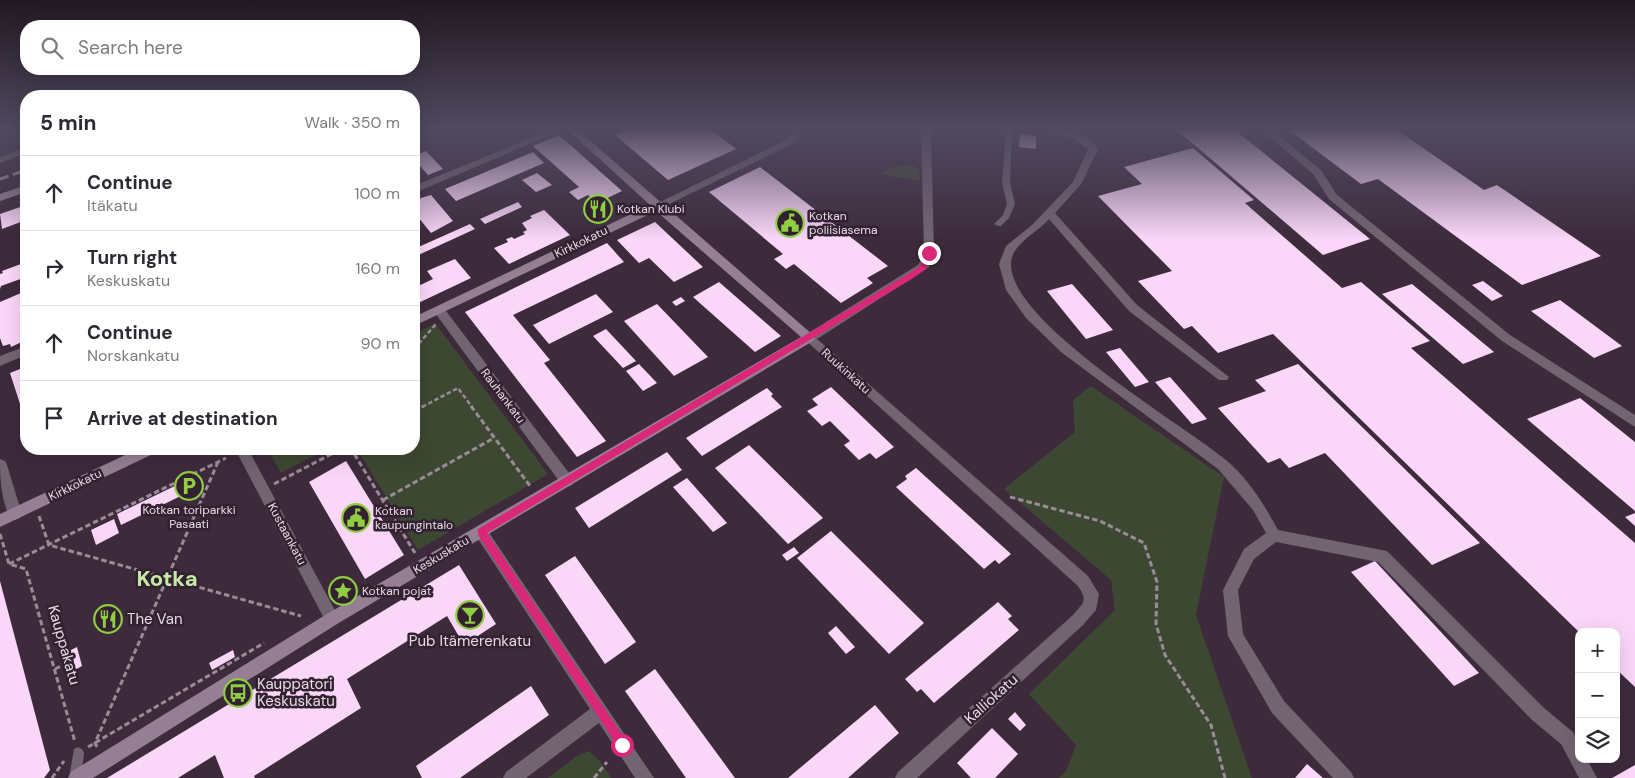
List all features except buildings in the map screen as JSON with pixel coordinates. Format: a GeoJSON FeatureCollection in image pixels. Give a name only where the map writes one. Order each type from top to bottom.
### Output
{"type":"FeatureCollection","features":[{"type":"Feature","properties":{"kind":"main road","name":"Ruukinkatu"},"geometry":{"type":"LineString","coordinates":[[613,166],[809,338]]}},
{"type":"Feature","properties":{"kind":"main road"},"geometry":{"type":"LineString","coordinates":[[0,198],[20,190]]}},
{"type":"Feature","properties":{"kind":"main road"},"geometry":{"type":"LineString","coordinates":[[0,204],[20,196]]}},
{"type":"Feature","properties":{"kind":"main road","name":"Kirkkokatu"},"geometry":{"type":"LineString","coordinates":[[420,320],[441,314],[657,206]]}},
{"type":"Feature","properties":{"kind":"main road","name":"Keskuskatu"},"geometry":{"type":"LineString","coordinates":[[76,778],[332,620],[809,338]]}},
{"type":"Feature","properties":{"kind":"main road","name":"Kirkkokatu"},"geometry":{"type":"LineString","coordinates":[[0,521],[138,455]]}},
{"type":"Feature","properties":{"kind":"street"},"geometry":{"type":"LineString","coordinates":[[420,188],[471,166]]}},
{"type":"Feature","properties":{"kind":"street","name":"Kirkkokatu"},"geometry":{"type":"LineString","coordinates":[[657,206],[739,166]]}},
{"type":"Feature","properties":{"kind":"street"},"geometry":{"type":"LineString","coordinates":[[809,338],[923,267],[929,253],[927,166]]}},
{"type":"Feature","properties":{"kind":"street"},"geometry":{"type":"LineString","coordinates":[[1085,166],[1077,183],[1049,214],[1036,227],[1011,246],[1005,264],[1012,290],[1025,309],[1065,349],[1223,465],[1258,506],[1274,535]]}},
{"type":"Feature","properties":{"kind":"street"},"geometry":{"type":"LineString","coordinates":[[1310,166],[1323,179],[1326,190],[1333,197],[1506,338],[1635,422]]}},
{"type":"Feature","properties":{"kind":"street"},"geometry":{"type":"LineString","coordinates":[[1049,214],[1133,308],[1223,377]]}},
{"type":"Feature","properties":{"kind":"street","name":"Rauhankatu"},"geometry":{"type":"LineString","coordinates":[[441,314],[567,481]]}},
{"type":"Feature","properties":{"kind":"street","name":"Ruukinkatu"},"geometry":{"type":"LineString","coordinates":[[809,338],[1083,581],[1092,594],[1091,605],[1078,620]]}},
{"type":"Feature","properties":{"kind":"street"},"geometry":{"type":"LineString","coordinates":[[0,361],[20,353]]}},
{"type":"Feature","properties":{"kind":"street","name":"Kustaankatu"},"geometry":{"type":"LineString","coordinates":[[244,455],[332,620]]}},
{"type":"Feature","properties":{"kind":"street"},"geometry":{"type":"LineString","coordinates":[[0,465],[15,514]]}},
{"type":"Feature","properties":{"kind":"street"},"geometry":{"type":"LineString","coordinates":[[481,532],[645,778]]}},
{"type":"Feature","properties":{"kind":"street"},"geometry":{"type":"LineString","coordinates":[[1345,778],[1278,707],[1236,636],[1230,590],[1248,554],[1274,535],[1382,556],[1538,714],[1567,738],[1588,778]]}},
{"type":"Feature","properties":{"kind":"street","name":"Kalliokatu"},"geometry":{"type":"LineString","coordinates":[[904,778],[1078,620]]}},
{"type":"Feature","properties":{"kind":"street"},"geometry":{"type":"LineString","coordinates":[[512,778],[600,712]]}},
{"type":"Feature","properties":{"kind":"lane"},"geometry":{"type":"LineString","coordinates":[[998,224],[1006,216],[1011,204],[1006,183],[1007,166]]}},
{"type":"Feature","properties":{"kind":"lane"},"geometry":{"type":"LineString","coordinates":[[76,778],[78,753]]}},
{"type":"Feature","properties":{"kind":"path"},"geometry":{"type":"LineString","coordinates":[[420,341],[441,314]]}},
{"type":"Feature","properties":{"kind":"path"},"geometry":{"type":"LineString","coordinates":[[420,408],[458,388],[531,488]]}},
{"type":"Feature","properties":{"kind":"path"},"geometry":{"type":"LineString","coordinates":[[383,500],[494,438]]}},
{"type":"Feature","properties":{"kind":"path"},"geometry":{"type":"LineString","coordinates":[[263,489],[329,455]]}},
{"type":"Feature","properties":{"kind":"path"},"geometry":{"type":"LineString","coordinates":[[354,455],[416,556]]}},
{"type":"Feature","properties":{"kind":"path"},"geometry":{"type":"LineString","coordinates":[[0,534],[9,564],[226,458]]}},
{"type":"Feature","properties":{"kind":"path"},"geometry":{"type":"LineString","coordinates":[[101,763],[95,743],[218,462]]}},
{"type":"Feature","properties":{"kind":"path"},"geometry":{"type":"LineString","coordinates":[[1007,497],[1100,521],[1144,543],[1157,582],[1156,624],[1166,655],[1211,725],[1225,778]]}},
{"type":"Feature","properties":{"kind":"path"},"geometry":{"type":"LineString","coordinates":[[39,514],[49,545]]}},
{"type":"Feature","properties":{"kind":"path"},"geometry":{"type":"LineString","coordinates":[[49,545],[301,616]]}},
{"type":"Feature","properties":{"kind":"path","name":"Kauppakatu"},"geometry":{"type":"LineString","coordinates":[[9,564],[26,569],[78,753]]}},
{"type":"Feature","properties":{"kind":"path"},"geometry":{"type":"LineString","coordinates":[[78,753],[265,642]]}},
{"type":"Feature","properties":{"kind":"path"},"geometry":{"type":"LineString","coordinates":[[54,670],[67,663]]}},
{"type":"Feature","properties":{"kind":"path"},"geometry":{"type":"LineString","coordinates":[[594,778],[607,762]]}},
{"type":"Feature","properties":{"kind":"green space"},"geometry":{"type":"Polygon","coordinates":[[[915,166],[919,172],[920,181],[881,174],[891,168],[915,166]]]}},
{"type":"Feature","properties":{"kind":"green space"},"geometry":{"type":"Polygon","coordinates":[[[435,323],[548,474],[418,550],[361,455],[420,455],[420,331],[435,323]]]}},
{"type":"Feature","properties":{"kind":"green space"},"geometry":{"type":"Polygon","coordinates":[[[1091,386],[1224,477],[1196,615],[1252,778],[1059,778],[1066,771],[1076,745],[1029,694],[1115,610],[1111,580],[1004,489],[1075,432],[1073,400],[1091,386]]]}},
{"type":"Feature","properties":{"kind":"green space"},"geometry":{"type":"Polygon","coordinates":[[[270,455],[316,455],[281,473],[270,455]]]}},
{"type":"Feature","properties":{"kind":"green space"},"geometry":{"type":"Polygon","coordinates":[[[589,751],[600,761],[611,778],[548,778],[577,756],[589,751]]]}},
{"type":"Feature","properties":{"kind":"railway"},"geometry":{"type":"LineString","coordinates":[[0,179],[20,172]]}},
{"type":"Feature","properties":{"kind":"place","name":"Kotkan Klubi"},"geometry":{"type":"Point","coordinates":[598,209]}},
{"type":"Feature","properties":{"kind":"place","name":"Kotkan poliisiasema"},"geometry":{"type":"Point","coordinates":[790,223]}},
{"type":"Feature","properties":{"kind":"place","name":"Kotkan toriparkki Pasaati"},"geometry":{"type":"Point","coordinates":[189,486]}},
{"type":"Feature","properties":{"kind":"place","name":"Kotkan kaupungintalo"},"geometry":{"type":"Point","coordinates":[356,518]}},
{"type":"Feature","properties":{"kind":"place","name":"Kotkan pojat"},"geometry":{"type":"Point","coordinates":[343,591]}},
{"type":"Feature","properties":{"kind":"place","name":"Pub Itämerenkatu"},"geometry":{"type":"Point","coordinates":[470,615]}},
{"type":"Feature","properties":{"kind":"place","name":"The Van"},"geometry":{"type":"Point","coordinates":[108,619]}},
{"type":"Feature","properties":{"kind":"place","name":"Kauppatori Keskuskatu"},"geometry":{"type":"Point","coordinates":[238,693]}},
{"type":"Feature","properties":{"kind":"district","name":"Kotka"},"geometry":{"type":"Point","coordinates":[167,578]}},
{"type":"Feature","properties":{"kind":"route"},"geometry":{"type":"LineString","coordinates":[[622,745],[481,532],[793,348],[907,278],[923,267],[929,253]]}}]}
